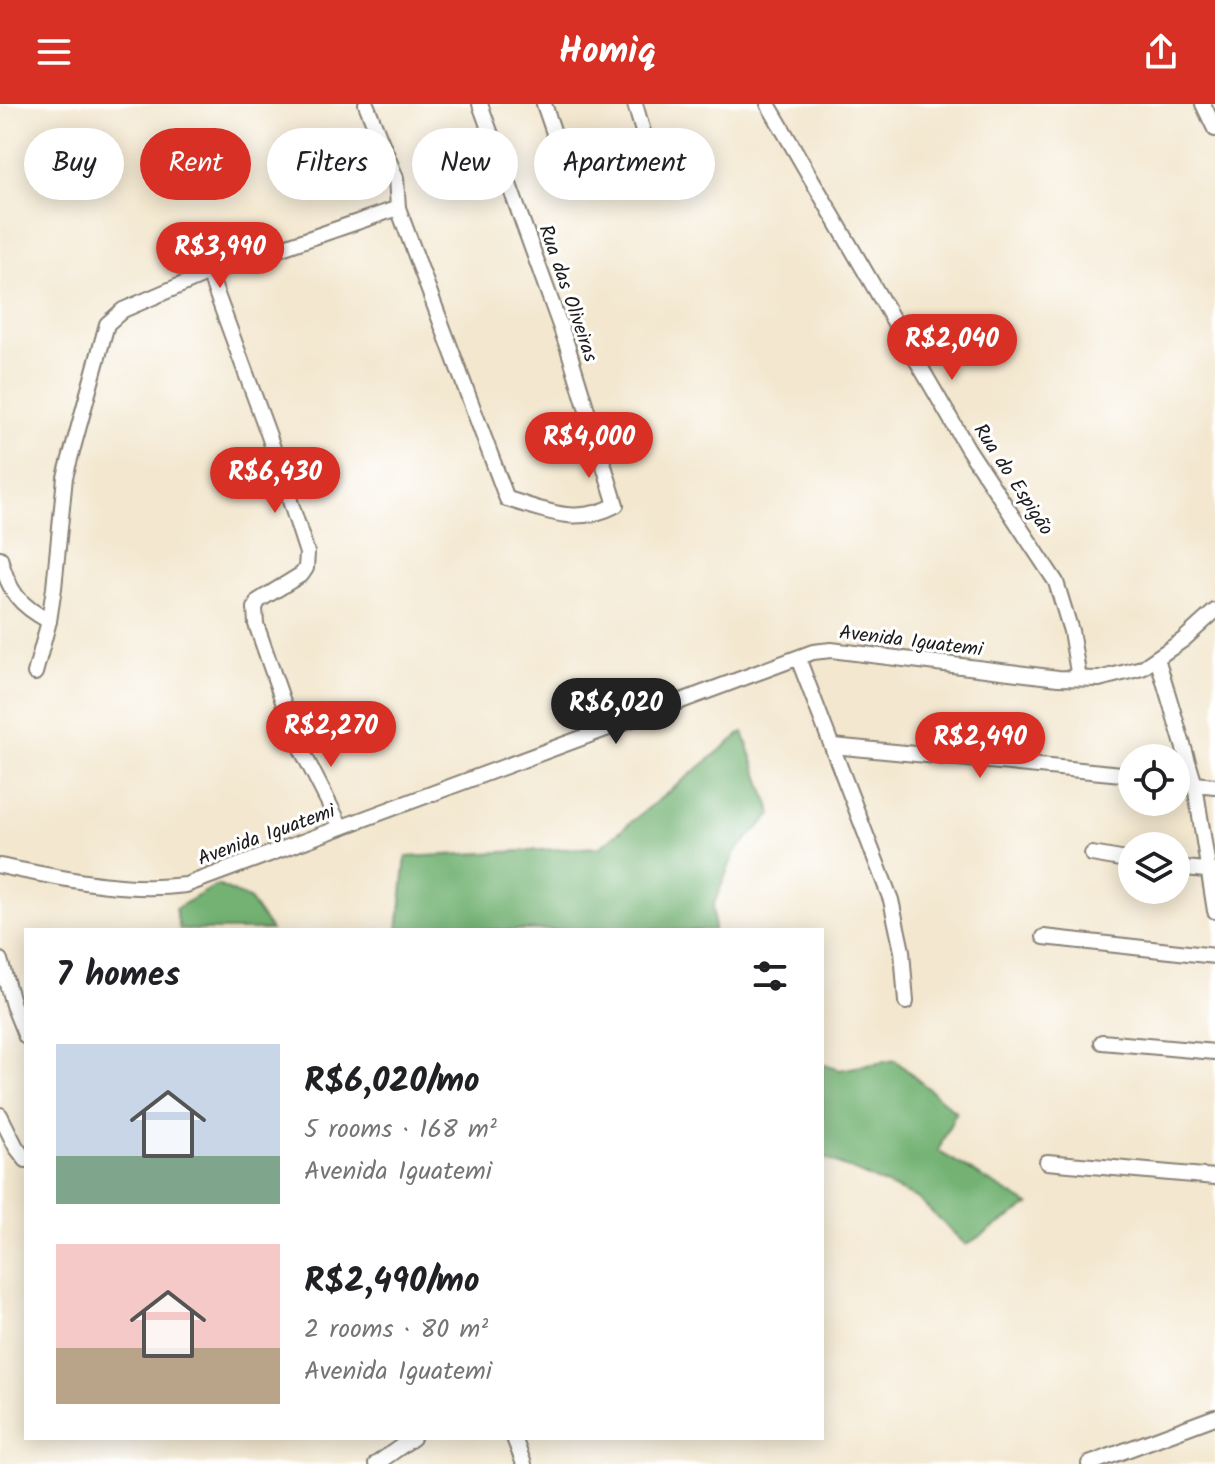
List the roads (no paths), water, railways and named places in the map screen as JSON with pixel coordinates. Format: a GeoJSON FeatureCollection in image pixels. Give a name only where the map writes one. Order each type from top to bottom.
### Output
{"type":"FeatureCollection","features":[{"type":"Feature","properties":{"kind":"street"},"geometry":{"type":"LineString","coordinates":[[35,673],[49,621],[59,556],[65,477],[107,324],[123,310],[209,273],[398,208],[396,178],[366,104]]}},
{"type":"Feature","properties":{"kind":"street","name":"Rua das Oliveiras"},"geometry":{"type":"LineString","coordinates":[[398,208],[507,499],[565,515],[597,515],[616,505],[567,345],[480,104]]}},
{"type":"Feature","properties":{"kind":"street"},"geometry":{"type":"LineString","coordinates":[[544,104],[552,128]]}},
{"type":"Feature","properties":{"kind":"street"},"geometry":{"type":"LineString","coordinates":[[635,104],[642,128]]}},
{"type":"Feature","properties":{"kind":"street","name":"Rua do Espigão"},"geometry":{"type":"LineString","coordinates":[[768,104],[968,449],[1056,582],[1071,631],[1079,678]]}},
{"type":"Feature","properties":{"kind":"street"},"geometry":{"type":"LineString","coordinates":[[1203,104],[1215,129]]}},
{"type":"Feature","properties":{"kind":"street"},"geometry":{"type":"LineString","coordinates":[[209,273],[269,436],[307,553],[306,568],[302,574],[258,601],[254,615],[256,624],[296,739],[341,827]]}},
{"type":"Feature","properties":{"kind":"street"},"geometry":{"type":"LineString","coordinates":[[0,558],[14,595],[27,610],[49,621]]}},
{"type":"Feature","properties":{"kind":"street","name":"Avenida Iguatemi"},"geometry":{"type":"LineString","coordinates":[[0,866],[91,885],[157,889],[186,885],[813,652],[831,650],[1058,678],[1099,679],[1142,668],[1215,611]]}},
{"type":"Feature","properties":{"kind":"street"},"geometry":{"type":"LineString","coordinates":[[798,658],[891,900],[902,951],[906,1002]]}},
{"type":"Feature","properties":{"kind":"street"},"geometry":{"type":"LineString","coordinates":[[1157,658],[1195,785],[1211,870],[1215,911]]}},
{"type":"Feature","properties":{"kind":"street"},"geometry":{"type":"LineString","coordinates":[[833,746],[1118,774]]}},
{"type":"Feature","properties":{"kind":"street"},"geometry":{"type":"LineString","coordinates":[[1190,784],[1215,786]]}},
{"type":"Feature","properties":{"kind":"street"},"geometry":{"type":"LineString","coordinates":[[1092,854],[1118,859]]}},
{"type":"Feature","properties":{"kind":"street"},"geometry":{"type":"LineString","coordinates":[[1190,868],[1211,870]]}},
{"type":"Feature","properties":{"kind":"street"},"geometry":{"type":"LineString","coordinates":[[1044,937],[1215,956]]}},
{"type":"Feature","properties":{"kind":"street"},"geometry":{"type":"LineString","coordinates":[[0,960],[24,1032]]}},
{"type":"Feature","properties":{"kind":"street"},"geometry":{"type":"LineString","coordinates":[[1102,1042],[1215,1052]]}},
{"type":"Feature","properties":{"kind":"street"},"geometry":{"type":"LineString","coordinates":[[0,1115],[24,1157]]}},
{"type":"Feature","properties":{"kind":"street"},"geometry":{"type":"LineString","coordinates":[[1047,1162],[1215,1177]]}},
{"type":"Feature","properties":{"kind":"street"},"geometry":{"type":"LineString","coordinates":[[1089,1464],[1215,1417]]}},
{"type":"Feature","properties":{"kind":"street"},"geometry":{"type":"LineString","coordinates":[[376,1464],[410,1440]]}},
{"type":"Feature","properties":{"kind":"street"},"geometry":{"type":"LineString","coordinates":[[515,1440],[524,1464]]}}]}
